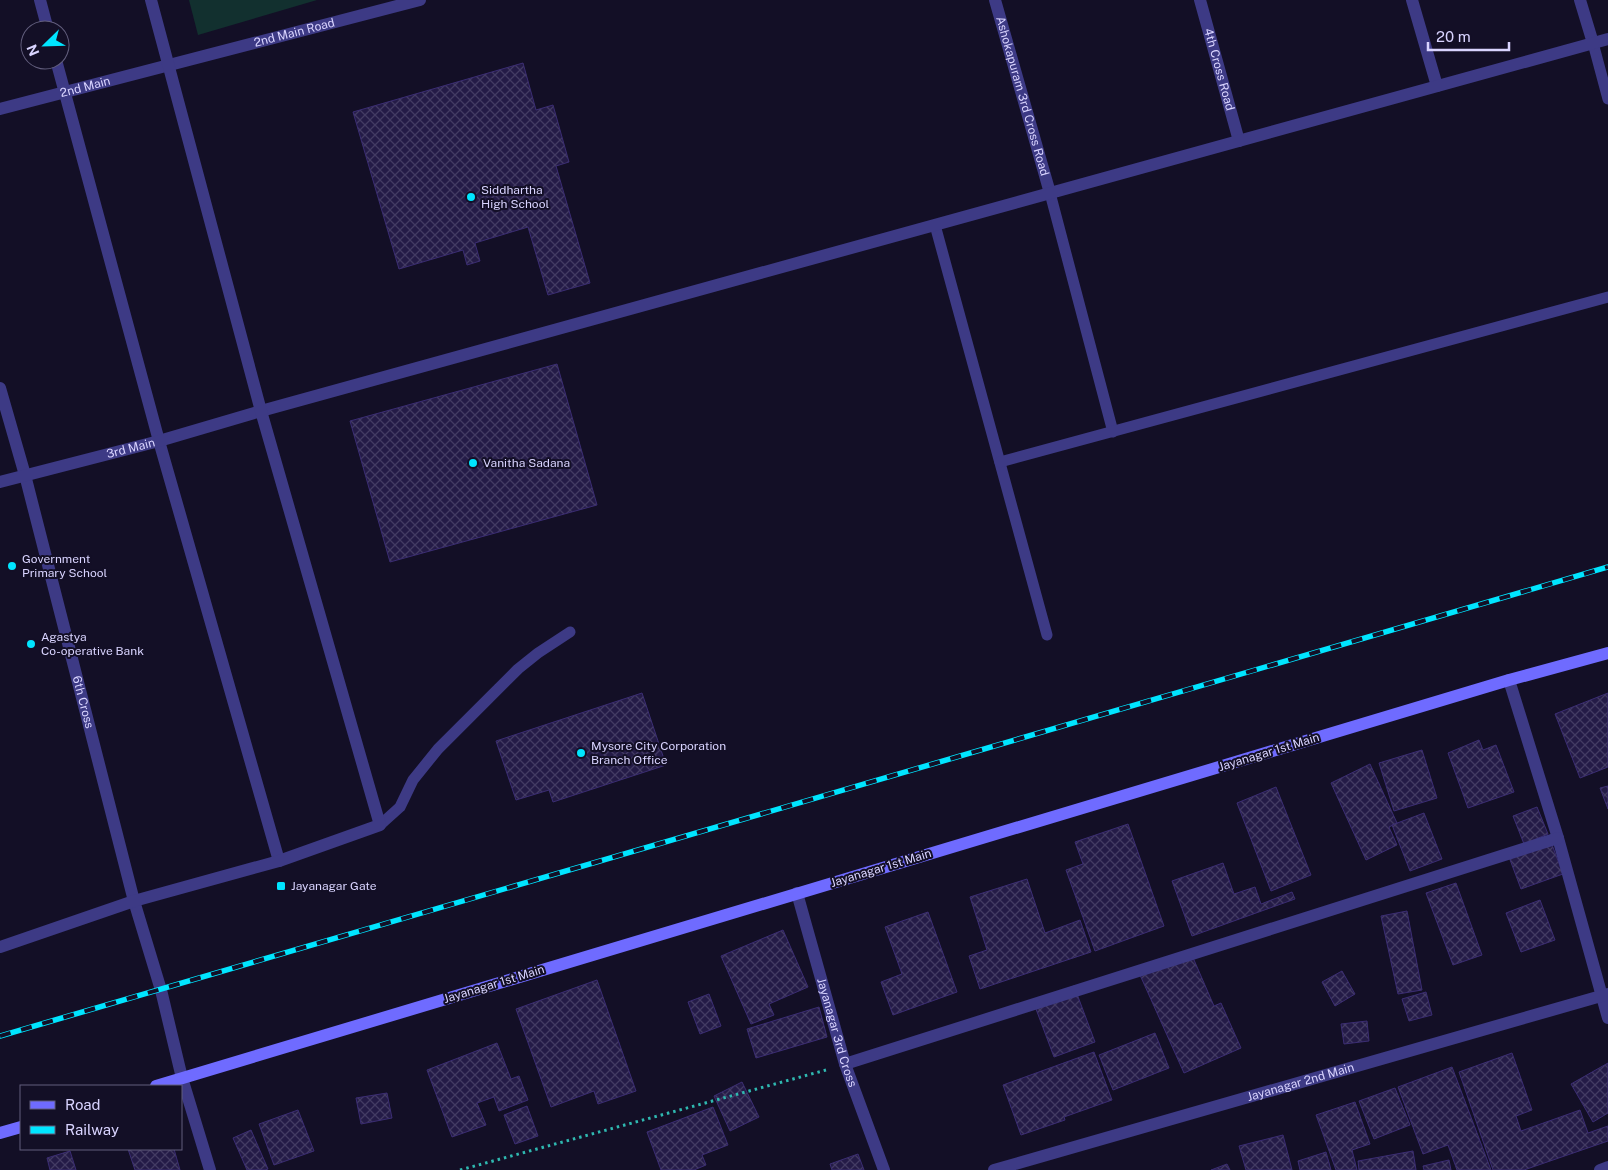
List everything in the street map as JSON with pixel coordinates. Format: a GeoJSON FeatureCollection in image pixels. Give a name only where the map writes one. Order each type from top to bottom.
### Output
{"type":"FeatureCollection","features":[{"type":"Feature","properties":{"kind":"street"},"geometry":{"type":"LineString","coordinates":[[40,0],[45,20]]}},
{"type":"Feature","properties":{"kind":"street"},"geometry":{"type":"LineString","coordinates":[[0,947],[134,901],[279,861],[380,825],[261,411],[152,0]]}},
{"type":"Feature","properties":{"kind":"street","name":"2nd Main Road"},"geometry":{"type":"LineString","coordinates":[[169,66],[420,0]]}},
{"type":"Feature","properties":{"kind":"street","name":"Ashokapuram 3rd Cross Road"},"geometry":{"type":"LineString","coordinates":[[995,0],[1050,193]]}},
{"type":"Feature","properties":{"kind":"street","name":"4th Cross Road"},"geometry":{"type":"LineString","coordinates":[[1200,0],[1239,141]]}},
{"type":"Feature","properties":{"kind":"street"},"geometry":{"type":"LineString","coordinates":[[1412,0],[1437,86]]}},
{"type":"Feature","properties":{"kind":"street"},"geometry":{"type":"LineString","coordinates":[[1580,0],[1593,43]]}},
{"type":"Feature","properties":{"kind":"street","name":"3rd Main"},"geometry":{"type":"LineString","coordinates":[[0,482],[159,441],[261,411],[1608,39]]}},
{"type":"Feature","properties":{"kind":"street","name":"2nd Main"},"geometry":{"type":"LineString","coordinates":[[0,109],[169,66]]}},
{"type":"Feature","properties":{"kind":"street"},"geometry":{"type":"LineString","coordinates":[[59,70],[159,441],[279,861]]}},
{"type":"Feature","properties":{"kind":"street","name":"6th Cross"},"geometry":{"type":"LineString","coordinates":[[0,388],[25,475],[134,901],[161,990],[182,1078],[210,1170]]}},
{"type":"Feature","properties":{"kind":"street","name":"Jayanagar 1st Main"},"geometry":{"type":"LineString","coordinates":[[159,1085],[1509,680],[1608,653]]}},
{"type":"Feature","properties":{"kind":"street"},"geometry":{"type":"LineString","coordinates":[[1509,680],[1605,995],[1608,1018]]}},
{"type":"Feature","properties":{"kind":"street"},"geometry":{"type":"LineString","coordinates":[[845,1064],[1558,838]]}},
{"type":"Feature","properties":{"kind":"street","name":"Jayanagar 3rd Cross"},"geometry":{"type":"LineString","coordinates":[[797,893],[845,1064],[884,1170]]}},
{"type":"Feature","properties":{"kind":"street","name":"Jayanagar 2nd Main"},"geometry":{"type":"LineString","coordinates":[[994,1170],[1605,995]]}},
{"type":"Feature","properties":{"kind":"street"},"geometry":{"type":"LineString","coordinates":[[0,1134],[20,1127]]}},
{"type":"Feature","properties":{"kind":"street"},"geometry":{"type":"LineString","coordinates":[[1600,1170],[1608,1167]]}},
{"type":"Feature","properties":{"kind":"lane"},"geometry":{"type":"LineString","coordinates":[[1593,43],[1608,99]]}},
{"type":"Feature","properties":{"kind":"lane"},"geometry":{"type":"LineString","coordinates":[[1050,193],[1113,432]]}},
{"type":"Feature","properties":{"kind":"lane"},"geometry":{"type":"LineString","coordinates":[[935,225],[1047,635]]}},
{"type":"Feature","properties":{"kind":"lane"},"geometry":{"type":"LineString","coordinates":[[1000,462],[1608,297]]}},
{"type":"Feature","properties":{"kind":"lane"},"geometry":{"type":"LineString","coordinates":[[380,825],[400,807],[413,780],[438,749],[518,669],[570,632]]}},
{"type":"Feature","properties":{"kind":"path"},"geometry":{"type":"LineString","coordinates":[[460,1170],[845,1064]]}},
{"type":"Feature","properties":{"kind":"green space"},"geometry":{"type":"Polygon","coordinates":[[[189,0],[317,0],[198,35],[189,0]]]}},
{"type":"Feature","properties":{"kind":"building","name":"Siddhartha High School"},"geometry":{"type":"Polygon","coordinates":[[[523,63],[536,110],[553,105],[569,162],[556,166],[590,283],[548,295],[528,227],[475,243],[480,261],[467,265],[463,250],[399,269],[353,112],[523,63]]]}},
{"type":"Feature","properties":{"kind":"building","name":"Vanitha Sadana"},"geometry":{"type":"Polygon","coordinates":[[[557,364],[597,505],[390,562],[350,421],[557,364]]]}},
{"type":"Feature","properties":{"kind":"building","name":"Mysore City Corporation Branch Office"},"geometry":{"type":"Polygon","coordinates":[[[642,693],[666,765],[553,802],[549,790],[516,800],[496,741],[642,693]]]}},
{"type":"Feature","properties":{"kind":"building"},"geometry":{"type":"Polygon","coordinates":[[[1608,693],[1608,767],[1580,778],[1555,714],[1608,693]]]}},
{"type":"Feature","properties":{"kind":"building"},"geometry":{"type":"Polygon","coordinates":[[[1479,740],[1483,750],[1496,745],[1514,792],[1468,808],[1448,753],[1479,740]]]}},
{"type":"Feature","properties":{"kind":"building"},"geometry":{"type":"Polygon","coordinates":[[[1422,750],[1437,798],[1394,811],[1379,763],[1422,750]]]}},
{"type":"Feature","properties":{"kind":"building"},"geometry":{"type":"Polygon","coordinates":[[[1370,764],[1397,823],[1389,827],[1397,845],[1366,860],[1331,783],[1370,764]]]}},
{"type":"Feature","properties":{"kind":"building"},"geometry":{"type":"Polygon","coordinates":[[[1608,786],[1608,809],[1600,788],[1608,786]]]}},
{"type":"Feature","properties":{"kind":"building"},"geometry":{"type":"Polygon","coordinates":[[[1276,787],[1311,875],[1271,891],[1237,803],[1276,787]]]}},
{"type":"Feature","properties":{"kind":"building"},"geometry":{"type":"Polygon","coordinates":[[[1537,807],[1548,834],[1524,844],[1513,816],[1537,807]]]}},
{"type":"Feature","properties":{"kind":"building"},"geometry":{"type":"Polygon","coordinates":[[[1424,813],[1442,859],[1410,871],[1392,825],[1424,813]]]}},
{"type":"Feature","properties":{"kind":"building"},"geometry":{"type":"Polygon","coordinates":[[[1128,824],[1164,926],[1095,951],[1066,870],[1083,864],[1075,842],[1128,824]]]}},
{"type":"Feature","properties":{"kind":"building"},"geometry":{"type":"Polygon","coordinates":[[[1551,842],[1563,874],[1521,889],[1509,857],[1551,842]]]}},
{"type":"Feature","properties":{"kind":"building"},"geometry":{"type":"Polygon","coordinates":[[[1223,863],[1234,894],[1255,887],[1261,904],[1292,892],[1295,899],[1192,936],[1172,881],[1223,863]]]}},
{"type":"Feature","properties":{"kind":"building"},"geometry":{"type":"Polygon","coordinates":[[[1027,879],[1045,933],[1080,920],[1091,952],[980,989],[969,956],[987,950],[970,897],[1027,879]]]}},
{"type":"Feature","properties":{"kind":"building"},"geometry":{"type":"Polygon","coordinates":[[[1456,883],[1482,955],[1453,965],[1426,893],[1456,883]]]}},
{"type":"Feature","properties":{"kind":"building"},"geometry":{"type":"Polygon","coordinates":[[[1540,900],[1555,940],[1521,952],[1506,913],[1540,900]]]}},
{"type":"Feature","properties":{"kind":"building"},"geometry":{"type":"Polygon","coordinates":[[[1407,911],[1422,990],[1398,994],[1381,916],[1407,911]]]}},
{"type":"Feature","properties":{"kind":"building"},"geometry":{"type":"Polygon","coordinates":[[[928,912],[957,992],[893,1015],[881,982],[902,974],[885,927],[928,912]]]}},
{"type":"Feature","properties":{"kind":"building"},"geometry":{"type":"Polygon","coordinates":[[[783,930],[808,987],[769,1004],[774,1015],[751,1024],[721,956],[783,930]]]}},
{"type":"Feature","properties":{"kind":"building"},"geometry":{"type":"Polygon","coordinates":[[[1191,953],[1214,1006],[1221,1003],[1241,1048],[1184,1073],[1140,975],[1191,953]]]}},
{"type":"Feature","properties":{"kind":"building"},"geometry":{"type":"Polygon","coordinates":[[[1342,971],[1355,994],[1335,1006],[1322,982],[1342,971]]]}},
{"type":"Feature","properties":{"kind":"building"},"geometry":{"type":"Polygon","coordinates":[[[597,980],[636,1091],[598,1104],[594,1091],[551,1107],[516,1009],[597,980]]]}},
{"type":"Feature","properties":{"kind":"building"},"geometry":{"type":"Polygon","coordinates":[[[1074,986],[1095,1042],[1054,1057],[1033,1001],[1074,986]]]}},
{"type":"Feature","properties":{"kind":"building"},"geometry":{"type":"Polygon","coordinates":[[[1426,992],[1432,1015],[1409,1021],[1402,999],[1426,992]]]}},
{"type":"Feature","properties":{"kind":"building"},"geometry":{"type":"Polygon","coordinates":[[[709,994],[721,1026],[700,1034],[688,1002],[709,994]]]}},
{"type":"Feature","properties":{"kind":"building"},"geometry":{"type":"Polygon","coordinates":[[[819,1007],[827,1037],[756,1058],[747,1029],[819,1007]]]}},
{"type":"Feature","properties":{"kind":"building"},"geometry":{"type":"Polygon","coordinates":[[[1367,1021],[1369,1041],[1344,1044],[1341,1024],[1367,1021]]]}},
{"type":"Feature","properties":{"kind":"building"},"geometry":{"type":"Polygon","coordinates":[[[1155,1033],[1169,1068],[1113,1090],[1099,1055],[1155,1033]]]}},
{"type":"Feature","properties":{"kind":"building"},"geometry":{"type":"Polygon","coordinates":[[[497,1043],[511,1079],[519,1076],[528,1100],[499,1111],[494,1097],[477,1103],[486,1125],[452,1137],[427,1070],[497,1043]]]}},
{"type":"Feature","properties":{"kind":"building"},"geometry":{"type":"Polygon","coordinates":[[[1094,1052],[1112,1100],[1064,1117],[1065,1120],[1021,1135],[1003,1085],[1094,1052]]]}},
{"type":"Feature","properties":{"kind":"building"},"geometry":{"type":"Polygon","coordinates":[[[1512,1053],[1532,1110],[1516,1116],[1521,1131],[1580,1110],[1588,1133],[1608,1126],[1608,1141],[1524,1170],[1493,1170],[1459,1072],[1512,1053]]]}},
{"type":"Feature","properties":{"kind":"building"},"geometry":{"type":"Polygon","coordinates":[[[1608,1063],[1608,1113],[1593,1122],[1571,1084],[1608,1063]]]}},
{"type":"Feature","properties":{"kind":"building"},"geometry":{"type":"Polygon","coordinates":[[[1452,1067],[1491,1170],[1457,1170],[1448,1145],[1423,1154],[1398,1087],[1452,1067]]]}},
{"type":"Feature","properties":{"kind":"building"},"geometry":{"type":"Polygon","coordinates":[[[742,1082],[759,1117],[730,1131],[714,1096],[742,1082]]]}},
{"type":"Feature","properties":{"kind":"building"},"geometry":{"type":"Polygon","coordinates":[[[1395,1088],[1410,1125],[1374,1139],[1359,1101],[1395,1088]]]}},
{"type":"Feature","properties":{"kind":"building"},"geometry":{"type":"Polygon","coordinates":[[[387,1093],[392,1118],[361,1124],[356,1098],[387,1093]]]}},
{"type":"Feature","properties":{"kind":"building"},"geometry":{"type":"Polygon","coordinates":[[[1355,1102],[1370,1144],[1352,1150],[1357,1170],[1336,1170],[1316,1115],[1355,1102]]]}},
{"type":"Feature","properties":{"kind":"building"},"geometry":{"type":"Polygon","coordinates":[[[527,1106],[538,1136],[515,1144],[504,1115],[527,1106]]]}},
{"type":"Feature","properties":{"kind":"building"},"geometry":{"type":"Polygon","coordinates":[[[713,1107],[728,1145],[702,1155],[706,1165],[694,1170],[661,1170],[647,1132],[713,1107]]]}},
{"type":"Feature","properties":{"kind":"building"},"geometry":{"type":"Polygon","coordinates":[[[298,1110],[314,1151],[274,1165],[259,1124],[298,1110]]]}},
{"type":"Feature","properties":{"kind":"building"},"geometry":{"type":"Polygon","coordinates":[[[251,1130],[268,1169],[247,1170],[233,1138],[251,1130]]]}},
{"type":"Feature","properties":{"kind":"building"},"geometry":{"type":"Polygon","coordinates":[[[1283,1135],[1292,1170],[1246,1170],[1239,1146],[1283,1135]]]}},
{"type":"Feature","properties":{"kind":"building"},"geometry":{"type":"Polygon","coordinates":[[[128,1150],[174,1150],[180,1170],[135,1170],[128,1150]]]}},
{"type":"Feature","properties":{"kind":"building"},"geometry":{"type":"Polygon","coordinates":[[[70,1151],[76,1170],[50,1170],[47,1158],[70,1151]]]}},
{"type":"Feature","properties":{"kind":"building"},"geometry":{"type":"Polygon","coordinates":[[[1413,1151],[1416,1170],[1359,1170],[1358,1161],[1413,1151]]]}},
{"type":"Feature","properties":{"kind":"building"},"geometry":{"type":"Polygon","coordinates":[[[1326,1152],[1331,1170],[1300,1170],[1298,1161],[1326,1152]]]}},
{"type":"Feature","properties":{"kind":"building"},"geometry":{"type":"Polygon","coordinates":[[[858,1154],[864,1170],[832,1170],[830,1164],[858,1154]]]}},
{"type":"Feature","properties":{"kind":"building"},"geometry":{"type":"Polygon","coordinates":[[[1449,1160],[1451,1170],[1424,1170],[1423,1166],[1449,1160]]]}},
{"type":"Feature","properties":{"kind":"building"},"geometry":{"type":"Polygon","coordinates":[[[1227,1164],[1230,1170],[1211,1170],[1227,1164]]]}},
{"type":"Feature","properties":{"kind":"railway"},"geometry":{"type":"LineString","coordinates":[[0,1036],[1608,567]]}},
{"type":"Feature","properties":{"kind":"place","name":"Siddhartha High School"},"geometry":{"type":"Point","coordinates":[471,197]}},
{"type":"Feature","properties":{"kind":"place","name":"Vanitha Sadana"},"geometry":{"type":"Point","coordinates":[473,463]}},
{"type":"Feature","properties":{"kind":"place","name":"Government Primary School"},"geometry":{"type":"Point","coordinates":[12,566]}},
{"type":"Feature","properties":{"kind":"place","name":"Agastya Co-operative Bank"},"geometry":{"type":"Point","coordinates":[31,644]}},
{"type":"Feature","properties":{"kind":"place","name":"Mysore City Corporation Branch Office"},"geometry":{"type":"Point","coordinates":[581,753]}},
{"type":"Feature","properties":{"kind":"place","name":"Jayanagar Gate"},"geometry":{"type":"Point","coordinates":[281,886]}}]}
